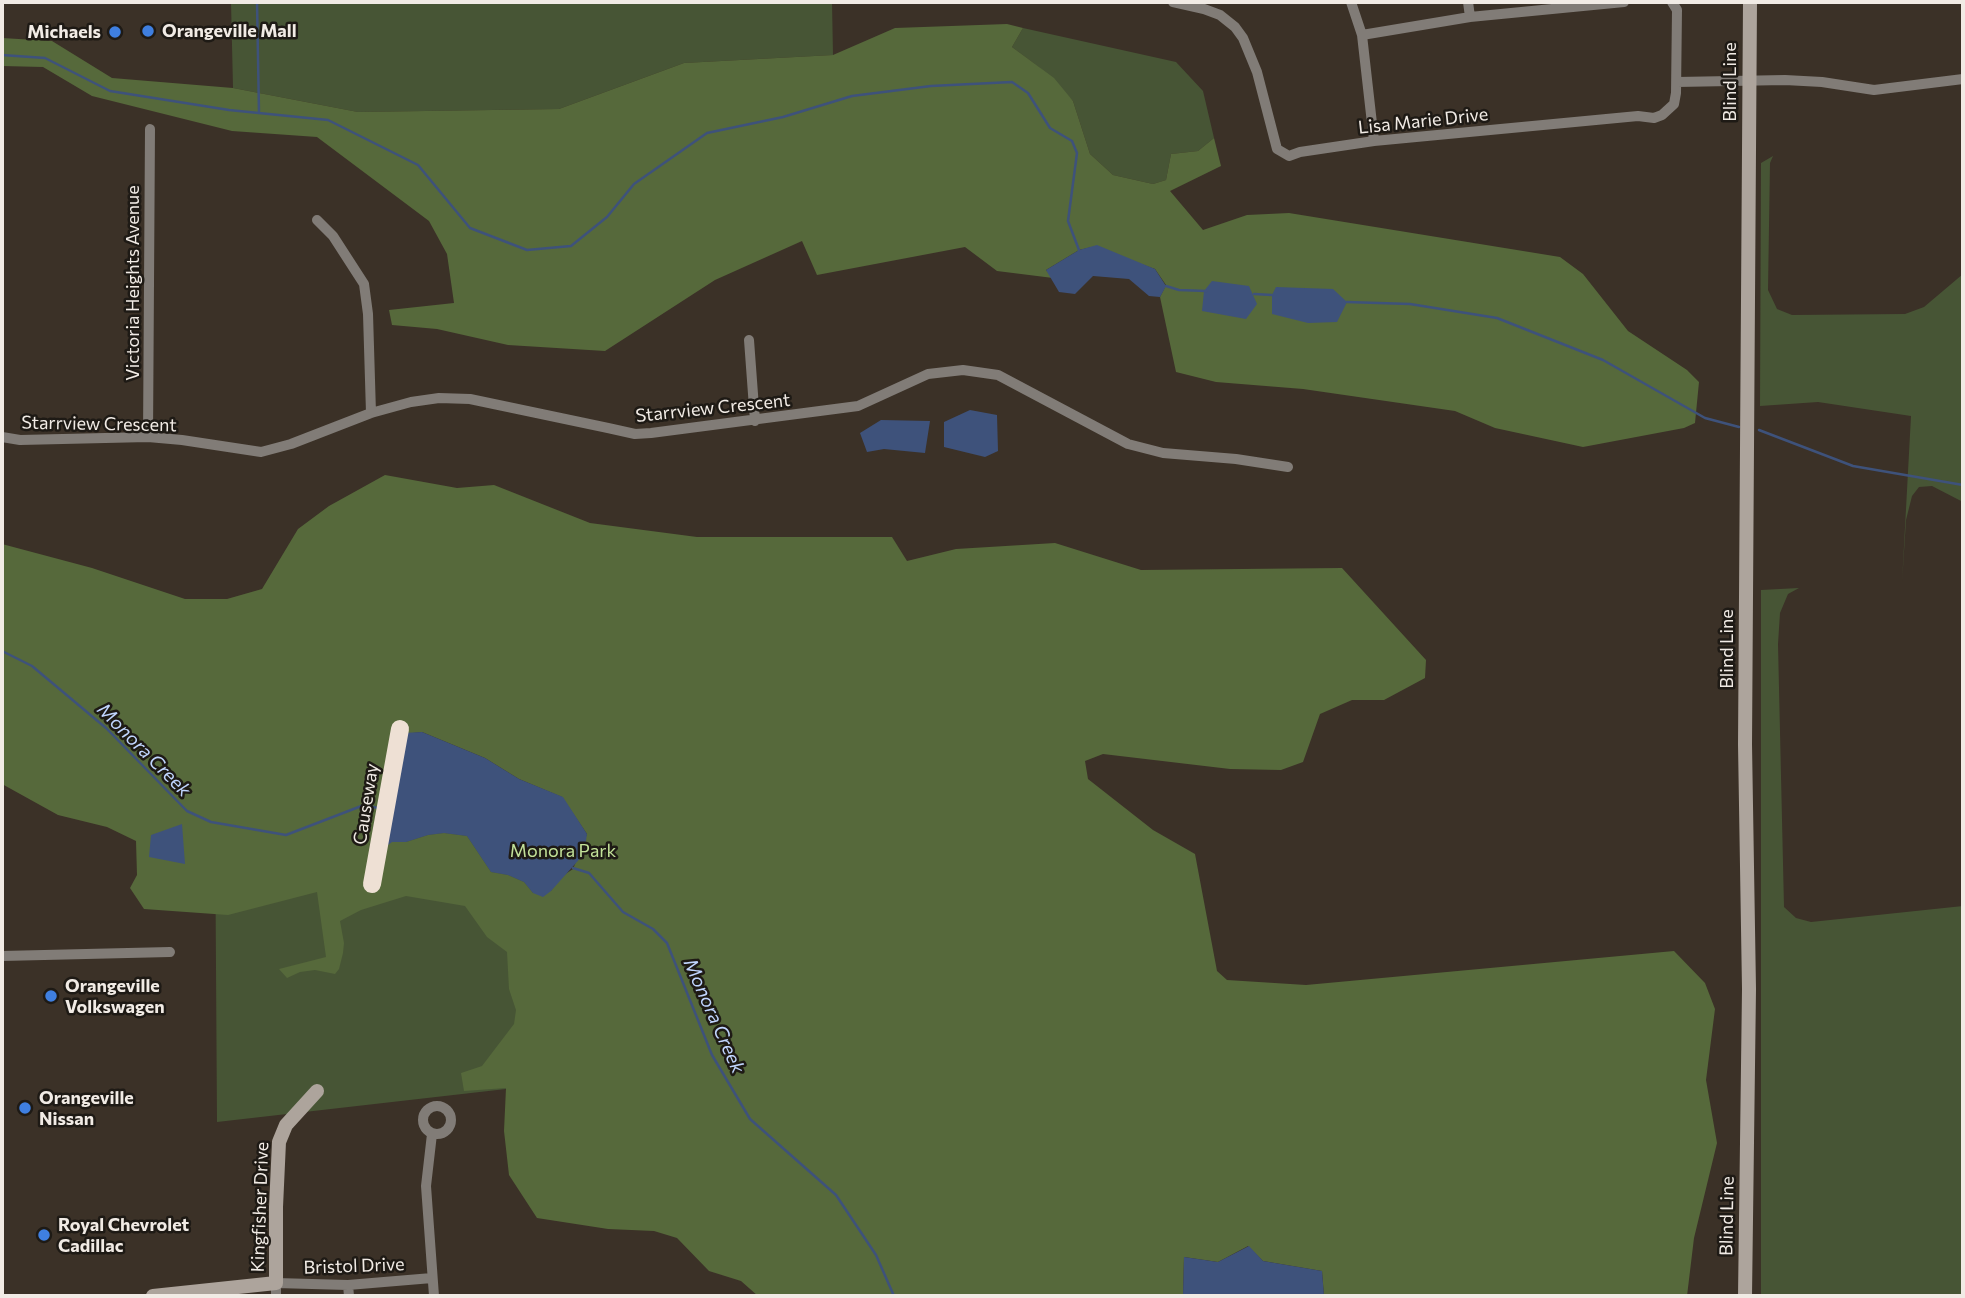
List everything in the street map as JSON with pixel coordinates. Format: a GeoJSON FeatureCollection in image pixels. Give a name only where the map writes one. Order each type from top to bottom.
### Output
{"type":"FeatureCollection","features":[{"type":"Feature","properties":{"kind":"highway","name":"Causeway"},"geometry":{"type":"LineString","coordinates":[[372,884],[400,729]]}},
{"type":"Feature","properties":{"kind":"street","name":"Lisa Marie Drive"},"geometry":{"type":"LineString","coordinates":[[1173,2],[1212,12],[1235,27],[1254,64],[1275,142],[1281,153],[1289,156],[1374,141],[1638,116],[1654,118],[1666,113],[1674,104],[1677,82]]}},
{"type":"Feature","properties":{"kind":"street"},"geometry":{"type":"LineString","coordinates":[[1351,2],[1362,35],[1374,141]]}},
{"type":"Feature","properties":{"kind":"street"},"geometry":{"type":"LineString","coordinates":[[1468,2],[1471,17]]}},
{"type":"Feature","properties":{"kind":"street"},"geometry":{"type":"LineString","coordinates":[[1362,35],[1471,17],[1624,2]]}},
{"type":"Feature","properties":{"kind":"street"},"geometry":{"type":"LineString","coordinates":[[1672,2],[1677,10],[1677,82],[1822,82],[1874,90],[1963,79]]}},
{"type":"Feature","properties":{"kind":"street","name":"Blind Line"},"geometry":{"type":"LineString","coordinates":[[1745,1296],[1749,989],[1745,730],[1750,2]]}},
{"type":"Feature","properties":{"kind":"street","name":"Victoria Heights Avenue"},"geometry":{"type":"LineString","coordinates":[[148,438],[150,129]]}},
{"type":"Feature","properties":{"kind":"street"},"geometry":{"type":"LineString","coordinates":[[317,220],[332,236],[364,284],[368,314],[371,413]]}},
{"type":"Feature","properties":{"kind":"street"},"geometry":{"type":"LineString","coordinates":[[749,340],[755,421]]}},
{"type":"Feature","properties":{"kind":"street","name":"Starrview Crescent"},"geometry":{"type":"LineString","coordinates":[[2,437],[20,440],[148,438],[182,440],[261,452],[291,444],[371,413],[411,402],[452,398],[470,399],[635,433],[755,421],[858,406],[928,374],[963,370],[998,376],[1128,444],[1163,453],[1236,459],[1288,467]]}},
{"type":"Feature","properties":{"kind":"street"},"geometry":{"type":"LineString","coordinates":[[2,956],[170,952]]}},
{"type":"Feature","properties":{"kind":"street","name":"Kingfisher Drive"},"geometry":{"type":"LineString","coordinates":[[276,1290],[275,1207],[279,1142],[286,1125],[317,1091]]}},
{"type":"Feature","properties":{"kind":"street"},"geometry":{"type":"LineString","coordinates":[[432,1133],[426,1186],[434,1296]]}},
{"type":"Feature","properties":{"kind":"street","name":"Bristol Drive"},"geometry":{"type":"LineString","coordinates":[[276,1290],[432,1278]]}},
{"type":"Feature","properties":{"kind":"street"},"geometry":{"type":"LineString","coordinates":[[348,1285],[349,1296]]}},
{"type":"Feature","properties":{"kind":"street"},"geometry":{"type":"LineString","coordinates":[[153,1296],[276,1290]]}},
{"type":"Feature","properties":{"kind":"green space"},"geometry":{"type":"Polygon","coordinates":[[[231,2],[832,2],[833,55],[684,63],[559,109],[358,112],[233,88],[231,2]]]}},
{"type":"Feature","properties":{"kind":"green space"},"geometry":{"type":"Polygon","coordinates":[[[1007,24],[1023,28],[1012,47],[1054,78],[1073,101],[1090,154],[1113,175],[1153,184],[1166,180],[1171,154],[1198,151],[1214,138],[1221,166],[1170,191],[1203,230],[1247,215],[1289,213],[1560,257],[1583,274],[1628,331],[1687,370],[1699,382],[1695,423],[1684,428],[1583,447],[1495,428],[1455,411],[1303,389],[1216,382],[1176,372],[1160,297],[1166,285],[1155,269],[1092,247],[1079,250],[1046,270],[1053,278],[997,271],[965,247],[817,275],[802,241],[715,280],[605,351],[508,345],[437,329],[392,325],[389,310],[454,303],[447,254],[429,221],[317,137],[232,131],[92,96],[43,67],[2,66],[2,38],[52,41],[112,78],[233,88],[358,112],[559,109],[684,63],[833,55],[895,28],[1007,24]]]}},
{"type":"Feature","properties":{"kind":"green space"},"geometry":{"type":"Polygon","coordinates":[[[1023,28],[1176,62],[1203,91],[1214,138],[1198,151],[1171,154],[1166,180],[1153,184],[1113,175],[1090,154],[1073,101],[1040,68],[1012,47],[1023,28]]]}},
{"type":"Feature","properties":{"kind":"green space"},"geometry":{"type":"Polygon","coordinates":[[[1773,156],[1770,163],[1768,290],[1777,309],[1792,315],[1905,314],[1924,307],[1963,274],[1963,502],[1932,486],[1919,487],[1912,496],[1906,520],[1902,583],[1911,416],[1818,402],[1760,406],[1761,163],[1773,156]]]}},
{"type":"Feature","properties":{"kind":"green space"},"geometry":{"type":"Polygon","coordinates":[[[385,475],[457,488],[494,485],[590,523],[697,537],[892,537],[907,561],[956,549],[1055,543],[1141,570],[1342,568],[1426,660],[1425,678],[1384,700],[1352,700],[1320,714],[1303,762],[1281,770],[1230,769],[1103,754],[1085,761],[1088,779],[1153,830],[1195,854],[1217,971],[1227,980],[1306,985],[1674,951],[1705,983],[1715,1009],[1706,1080],[1717,1143],[1694,1238],[1687,1296],[1324,1296],[1322,1271],[1263,1261],[1248,1246],[1218,1262],[1184,1257],[1183,1296],[758,1296],[741,1281],[709,1271],[677,1238],[654,1231],[608,1229],[537,1218],[509,1175],[504,1131],[506,1088],[464,1091],[461,1073],[482,1066],[514,1024],[516,1010],[509,989],[507,952],[487,937],[465,906],[406,896],[361,910],[340,921],[344,943],[339,969],[335,974],[315,970],[300,972],[287,978],[279,969],[326,957],[317,892],[228,915],[144,909],[130,888],[137,875],[136,841],[107,827],[58,815],[2,784],[2,544],[92,568],[185,599],[227,599],[262,589],[298,529],[329,506],[385,475]],[[422,732],[403,734],[392,842],[406,842],[444,833],[467,836],[491,872],[524,882],[533,893],[551,891],[561,877],[573,869],[587,834],[562,797],[519,779],[485,758],[422,732]]]}},
{"type":"Feature","properties":{"kind":"green space"},"geometry":{"type":"Polygon","coordinates":[[[1799,588],[1788,594],[1780,613],[1778,644],[1784,907],[1796,918],[1811,922],[1963,906],[1963,1296],[1761,1296],[1761,590],[1799,588]]]}},
{"type":"Feature","properties":{"kind":"green space"},"geometry":{"type":"Polygon","coordinates":[[[214,662],[830,1052],[217,1122],[214,662]]]}},
{"type":"Feature","properties":{"kind":"water"},"geometry":{"type":"Polygon","coordinates":[[[1097,245],[1155,269],[1166,286],[1160,297],[1149,296],[1129,279],[1093,276],[1075,294],[1059,292],[1046,270],[1079,250],[1097,245]]]}},
{"type":"Feature","properties":{"kind":"water"},"geometry":{"type":"Polygon","coordinates":[[[1212,281],[1249,286],[1257,304],[1246,319],[1202,311],[1204,291],[1212,281]]]}},
{"type":"Feature","properties":{"kind":"water"},"geometry":{"type":"Polygon","coordinates":[[[1276,287],[1333,289],[1347,302],[1337,322],[1308,323],[1272,314],[1272,295],[1276,287]]]}},
{"type":"Feature","properties":{"kind":"water"},"geometry":{"type":"Polygon","coordinates":[[[970,410],[997,415],[998,451],[985,457],[944,447],[944,422],[970,410]]]}},
{"type":"Feature","properties":{"kind":"water"},"geometry":{"type":"Polygon","coordinates":[[[881,420],[930,421],[925,453],[884,449],[867,452],[860,433],[881,420]]]}},
{"type":"Feature","properties":{"kind":"water"},"geometry":{"type":"Polygon","coordinates":[[[422,732],[485,758],[519,779],[563,797],[587,834],[584,854],[551,891],[543,897],[533,893],[524,882],[491,872],[467,836],[444,833],[428,835],[406,842],[392,842],[384,848],[403,733],[422,732]]]}},
{"type":"Feature","properties":{"kind":"water"},"geometry":{"type":"Polygon","coordinates":[[[182,824],[185,864],[149,857],[151,835],[182,824]]]}},
{"type":"Feature","properties":{"kind":"water"},"geometry":{"type":"Polygon","coordinates":[[[1249,1246],[1263,1261],[1322,1271],[1324,1296],[1183,1296],[1184,1257],[1218,1262],[1249,1246]]]}},
{"type":"Feature","properties":{"kind":"waterway"},"geometry":{"type":"LineString","coordinates":[[257,2],[259,113]]}},
{"type":"Feature","properties":{"kind":"waterway"},"geometry":{"type":"LineString","coordinates":[[2,55],[45,58],[110,91],[229,110],[328,120],[418,165],[470,228],[527,250],[571,246],[607,217],[634,184],[707,133],[783,117],[852,96],[931,86],[1012,82],[1028,93],[1050,128],[1072,141],[1077,153],[1068,221],[1079,250]]}},
{"type":"Feature","properties":{"kind":"waterway"},"geometry":{"type":"LineString","coordinates":[[1166,286],[1179,290],[1206,291]]}},
{"type":"Feature","properties":{"kind":"waterway"},"geometry":{"type":"LineString","coordinates":[[1254,294],[1272,295]]}},
{"type":"Feature","properties":{"kind":"waterway"},"geometry":{"type":"LineString","coordinates":[[1347,302],[1410,304],[1497,318],[1603,360],[1705,418],[1739,427]]}},
{"type":"Feature","properties":{"kind":"waterway"},"geometry":{"type":"LineString","coordinates":[[1759,430],[1853,466],[1963,485]]}},
{"type":"Feature","properties":{"kind":"waterway","name":"Monora Creek"},"geometry":{"type":"LineString","coordinates":[[2,651],[32,666],[106,728],[187,811],[211,822],[286,835],[364,805],[378,808]]}},
{"type":"Feature","properties":{"kind":"waterway","name":"Monora Creek"},"geometry":{"type":"LineString","coordinates":[[573,868],[589,873],[623,912],[653,929],[667,943],[712,1055],[750,1119],[836,1195],[876,1255],[894,1296]]}},
{"type":"Feature","properties":{"kind":"place","name":"Orangeville Mall"},"geometry":{"type":"Point","coordinates":[148,31]}},
{"type":"Feature","properties":{"kind":"place","name":"Michaels"},"geometry":{"type":"Point","coordinates":[115,32]}},
{"type":"Feature","properties":{"kind":"place","name":"Orangeville Volkswagen"},"geometry":{"type":"Point","coordinates":[51,996]}},
{"type":"Feature","properties":{"kind":"place","name":"Orangeville Nissan"},"geometry":{"type":"Point","coordinates":[25,1108]}},
{"type":"Feature","properties":{"kind":"place","name":"Royal Chevrolet Cadillac"},"geometry":{"type":"Point","coordinates":[44,1235]}},
{"type":"Feature","properties":{"kind":"park label","name":"Monora Park"},"geometry":{"type":"Point","coordinates":[563,851]}}]}
